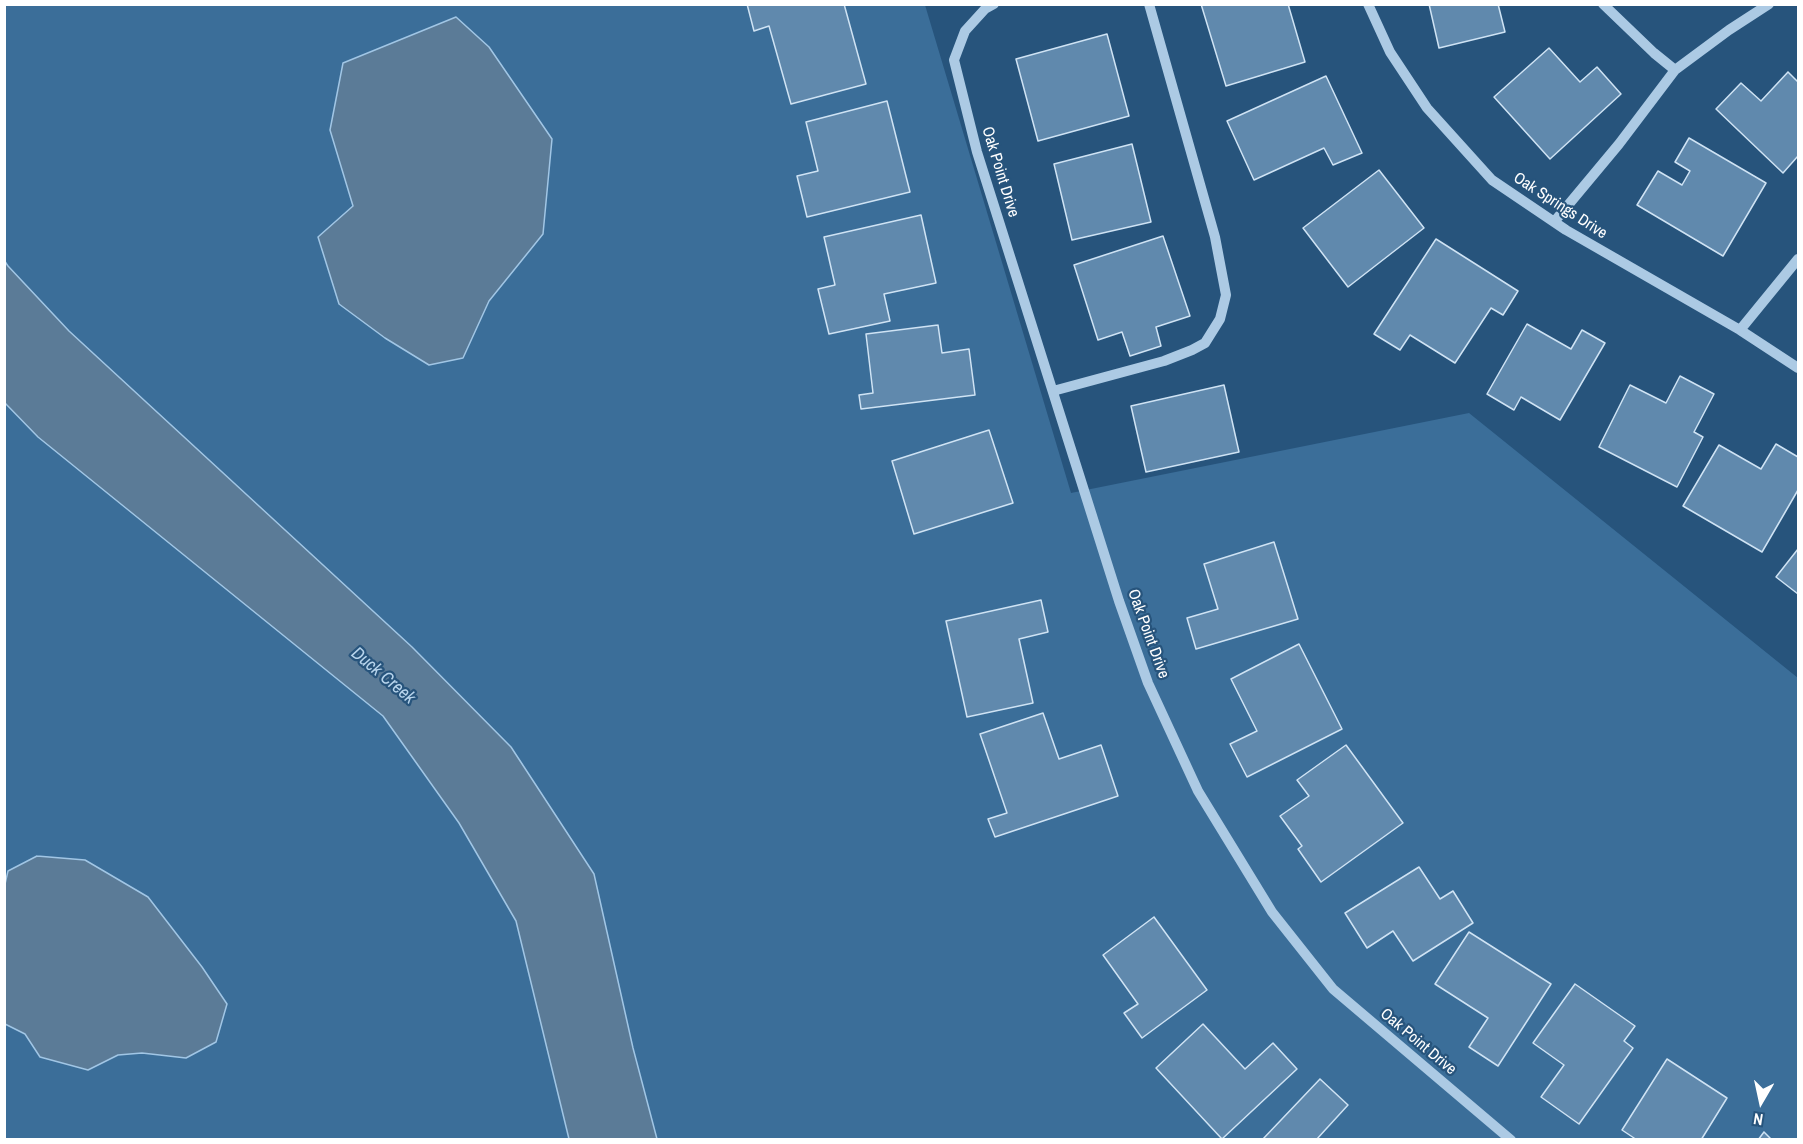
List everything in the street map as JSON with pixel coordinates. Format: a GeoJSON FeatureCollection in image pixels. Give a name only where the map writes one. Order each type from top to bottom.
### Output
{"type":"FeatureCollection","features":[{"type":"Feature","properties":{"kind":"street","name":"Oak Point Drive"},"geometry":{"type":"LineString","coordinates":[[994,4],[985,9],[964,31],[954,60],[977,152],[1119,601],[1148,683],[1198,791],[1272,912],[1333,989],[1511,1140]]}},
{"type":"Feature","properties":{"kind":"street"},"geometry":{"type":"LineString","coordinates":[[1053,391],[1164,361],[1205,343],[1220,319],[1226,295],[1215,237],[1149,4]]}},
{"type":"Feature","properties":{"kind":"street","name":"Oak Springs Drive"},"geometry":{"type":"LineString","coordinates":[[1368,4],[1390,52],[1427,108],[1492,180],[1554,222],[1740,330],[1798,368]]}},
{"type":"Feature","properties":{"kind":"street"},"geometry":{"type":"LineString","coordinates":[[1603,4],[1654,53],[1676,70]]}},
{"type":"Feature","properties":{"kind":"street"},"geometry":{"type":"LineString","coordinates":[[1554,222],[1619,144],[1676,70],[1729,30],[1770,4]]}},
{"type":"Feature","properties":{"kind":"street"},"geometry":{"type":"LineString","coordinates":[[1740,330],[1798,259]]}},
{"type":"Feature","properties":{"kind":"shaded area"},"geometry":{"type":"Polygon","coordinates":[[[5,5],[925,5],[1071,493],[1469,413],[1798,678],[1798,1139],[5,1140],[5,5]]]}},
{"type":"Feature","properties":{"kind":"water"},"geometry":{"type":"Polygon","coordinates":[[[456,17],[489,47],[552,139],[543,234],[489,301],[463,358],[429,365],[385,338],[339,304],[318,237],[353,206],[330,130],[343,63],[456,17]]]}},
{"type":"Feature","properties":{"kind":"water","name":"Duck Creek"},"geometry":{"type":"Polygon","coordinates":[[[4,260],[69,331],[412,647],[511,747],[594,874],[633,1048],[657,1139],[569,1139],[516,921],[459,823],[383,716],[38,437],[5,403],[4,260]]]}},
{"type":"Feature","properties":{"kind":"water"},"geometry":{"type":"Polygon","coordinates":[[[37,856],[85,860],[148,897],[202,967],[227,1004],[216,1042],[186,1058],[142,1053],[118,1055],[88,1070],[40,1057],[25,1034],[5,1024],[5,884],[8,871],[37,856]]]}},
{"type":"Feature","properties":{"kind":"building"},"geometry":{"type":"Polygon","coordinates":[[[747,4],[844,4],[866,84],[791,104],[769,26],[754,31],[747,4]]]}},
{"type":"Feature","properties":{"kind":"building"},"geometry":{"type":"Polygon","coordinates":[[[1201,4],[1288,4],[1305,62],[1226,86],[1201,4]]]}},
{"type":"Feature","properties":{"kind":"building"},"geometry":{"type":"Polygon","coordinates":[[[1429,4],[1498,4],[1505,32],[1439,48],[1429,4]]]}},
{"type":"Feature","properties":{"kind":"building"},"geometry":{"type":"Polygon","coordinates":[[[1107,34],[1129,116],[1038,141],[1016,59],[1107,34]]]}},
{"type":"Feature","properties":{"kind":"building"},"geometry":{"type":"Polygon","coordinates":[[[1549,48],[1580,82],[1597,67],[1621,94],[1550,159],[1494,97],[1549,48]]]}},
{"type":"Feature","properties":{"kind":"building"},"geometry":{"type":"Polygon","coordinates":[[[1788,72],[1798,82],[1798,156],[1783,173],[1716,109],[1741,83],[1761,101],[1788,72]]]}},
{"type":"Feature","properties":{"kind":"building"},"geometry":{"type":"Polygon","coordinates":[[[1326,76],[1362,153],[1333,165],[1324,148],[1254,180],[1227,121],[1326,76]]]}},
{"type":"Feature","properties":{"kind":"building"},"geometry":{"type":"Polygon","coordinates":[[[887,101],[910,192],[807,217],[797,176],[818,171],[806,122],[887,101]]]}},
{"type":"Feature","properties":{"kind":"building"},"geometry":{"type":"Polygon","coordinates":[[[1689,138],[1766,183],[1723,256],[1637,205],[1658,171],[1682,185],[1690,171],[1675,162],[1689,138]]]}},
{"type":"Feature","properties":{"kind":"building"},"geometry":{"type":"Polygon","coordinates":[[[1132,144],[1151,222],[1072,240],[1054,164],[1132,144]]]}},
{"type":"Feature","properties":{"kind":"building"},"geometry":{"type":"Polygon","coordinates":[[[1379,170],[1424,228],[1348,287],[1303,228],[1379,170]]]}},
{"type":"Feature","properties":{"kind":"building"},"geometry":{"type":"Polygon","coordinates":[[[921,215],[936,283],[884,294],[890,321],[829,334],[818,289],[835,285],[824,237],[921,215]]]}},
{"type":"Feature","properties":{"kind":"building"},"geometry":{"type":"Polygon","coordinates":[[[1163,236],[1190,316],[1156,327],[1161,346],[1130,356],[1122,332],[1098,340],[1074,265],[1163,236]]]}},
{"type":"Feature","properties":{"kind":"building"},"geometry":{"type":"Polygon","coordinates":[[[1436,239],[1518,291],[1503,315],[1491,308],[1455,363],[1410,335],[1400,350],[1374,334],[1436,239]]]}},
{"type":"Feature","properties":{"kind":"building"},"geometry":{"type":"Polygon","coordinates":[[[1527,324],[1571,349],[1582,330],[1605,343],[1560,420],[1521,397],[1514,410],[1487,394],[1527,324]]]}},
{"type":"Feature","properties":{"kind":"building"},"geometry":{"type":"Polygon","coordinates":[[[938,325],[942,353],[969,349],[975,395],[861,409],[859,395],[873,393],[866,334],[938,325]]]}},
{"type":"Feature","properties":{"kind":"building"},"geometry":{"type":"Polygon","coordinates":[[[1680,376],[1714,394],[1694,432],[1703,437],[1677,487],[1599,447],[1630,385],[1666,403],[1680,376]]]}},
{"type":"Feature","properties":{"kind":"building"},"geometry":{"type":"Polygon","coordinates":[[[1224,385],[1239,452],[1146,472],[1131,406],[1224,385]]]}},
{"type":"Feature","properties":{"kind":"building"},"geometry":{"type":"Polygon","coordinates":[[[989,430],[1013,503],[914,534],[892,461],[989,430]]]}},
{"type":"Feature","properties":{"kind":"building"},"geometry":{"type":"Polygon","coordinates":[[[1776,444],[1798,457],[1798,490],[1762,552],[1683,506],[1719,445],[1761,469],[1776,444]]]}},
{"type":"Feature","properties":{"kind":"building"},"geometry":{"type":"Polygon","coordinates":[[[1274,542],[1298,619],[1196,649],[1187,618],[1218,609],[1204,564],[1274,542]]]}},
{"type":"Feature","properties":{"kind":"building"},"geometry":{"type":"Polygon","coordinates":[[[1798,549],[1798,594],[1776,577],[1798,549]]]}},
{"type":"Feature","properties":{"kind":"building"},"geometry":{"type":"Polygon","coordinates":[[[1041,600],[1048,632],[1019,639],[1033,703],[967,717],[946,621],[1041,600]]]}},
{"type":"Feature","properties":{"kind":"building"},"geometry":{"type":"Polygon","coordinates":[[[1299,644],[1342,729],[1247,777],[1230,744],[1257,731],[1231,679],[1299,644]]]}},
{"type":"Feature","properties":{"kind":"building"},"geometry":{"type":"Polygon","coordinates":[[[1043,713],[1059,759],[1101,745],[1118,796],[995,837],[988,819],[1007,813],[980,734],[1043,713]]]}},
{"type":"Feature","properties":{"kind":"building"},"geometry":{"type":"Polygon","coordinates":[[[1346,745],[1403,823],[1321,882],[1298,849],[1302,846],[1280,816],[1309,796],[1297,780],[1346,745]]]}},
{"type":"Feature","properties":{"kind":"building"},"geometry":{"type":"Polygon","coordinates":[[[1419,867],[1440,899],[1453,891],[1473,923],[1413,961],[1393,931],[1367,948],[1345,913],[1419,867]]]}},
{"type":"Feature","properties":{"kind":"building"},"geometry":{"type":"Polygon","coordinates":[[[1154,917],[1207,990],[1142,1038],[1124,1013],[1138,1004],[1103,955],[1154,917]]]}},
{"type":"Feature","properties":{"kind":"building"},"geometry":{"type":"Polygon","coordinates":[[[1469,932],[1551,984],[1498,1066],[1469,1047],[1488,1018],[1435,984],[1469,932]]]}},
{"type":"Feature","properties":{"kind":"building"},"geometry":{"type":"Polygon","coordinates":[[[1575,984],[1635,1026],[1624,1041],[1633,1048],[1579,1124],[1541,1097],[1564,1065],[1533,1043],[1575,984]]]}},
{"type":"Feature","properties":{"kind":"building"},"geometry":{"type":"Polygon","coordinates":[[[1203,1024],[1245,1069],[1273,1043],[1297,1069],[1222,1139],[1156,1068],[1203,1024]]]}},
{"type":"Feature","properties":{"kind":"building"},"geometry":{"type":"Polygon","coordinates":[[[1667,1059],[1727,1098],[1701,1140],[1637,1140],[1622,1130],[1667,1059]]]}},
{"type":"Feature","properties":{"kind":"building"},"geometry":{"type":"Polygon","coordinates":[[[1320,1079],[1348,1105],[1316,1140],[1262,1140],[1320,1079]]]}},
{"type":"Feature","properties":{"kind":"building"},"geometry":{"type":"Polygon","coordinates":[[[1764,1132],[1772,1140],[1758,1140],[1764,1132]]]}}]}
